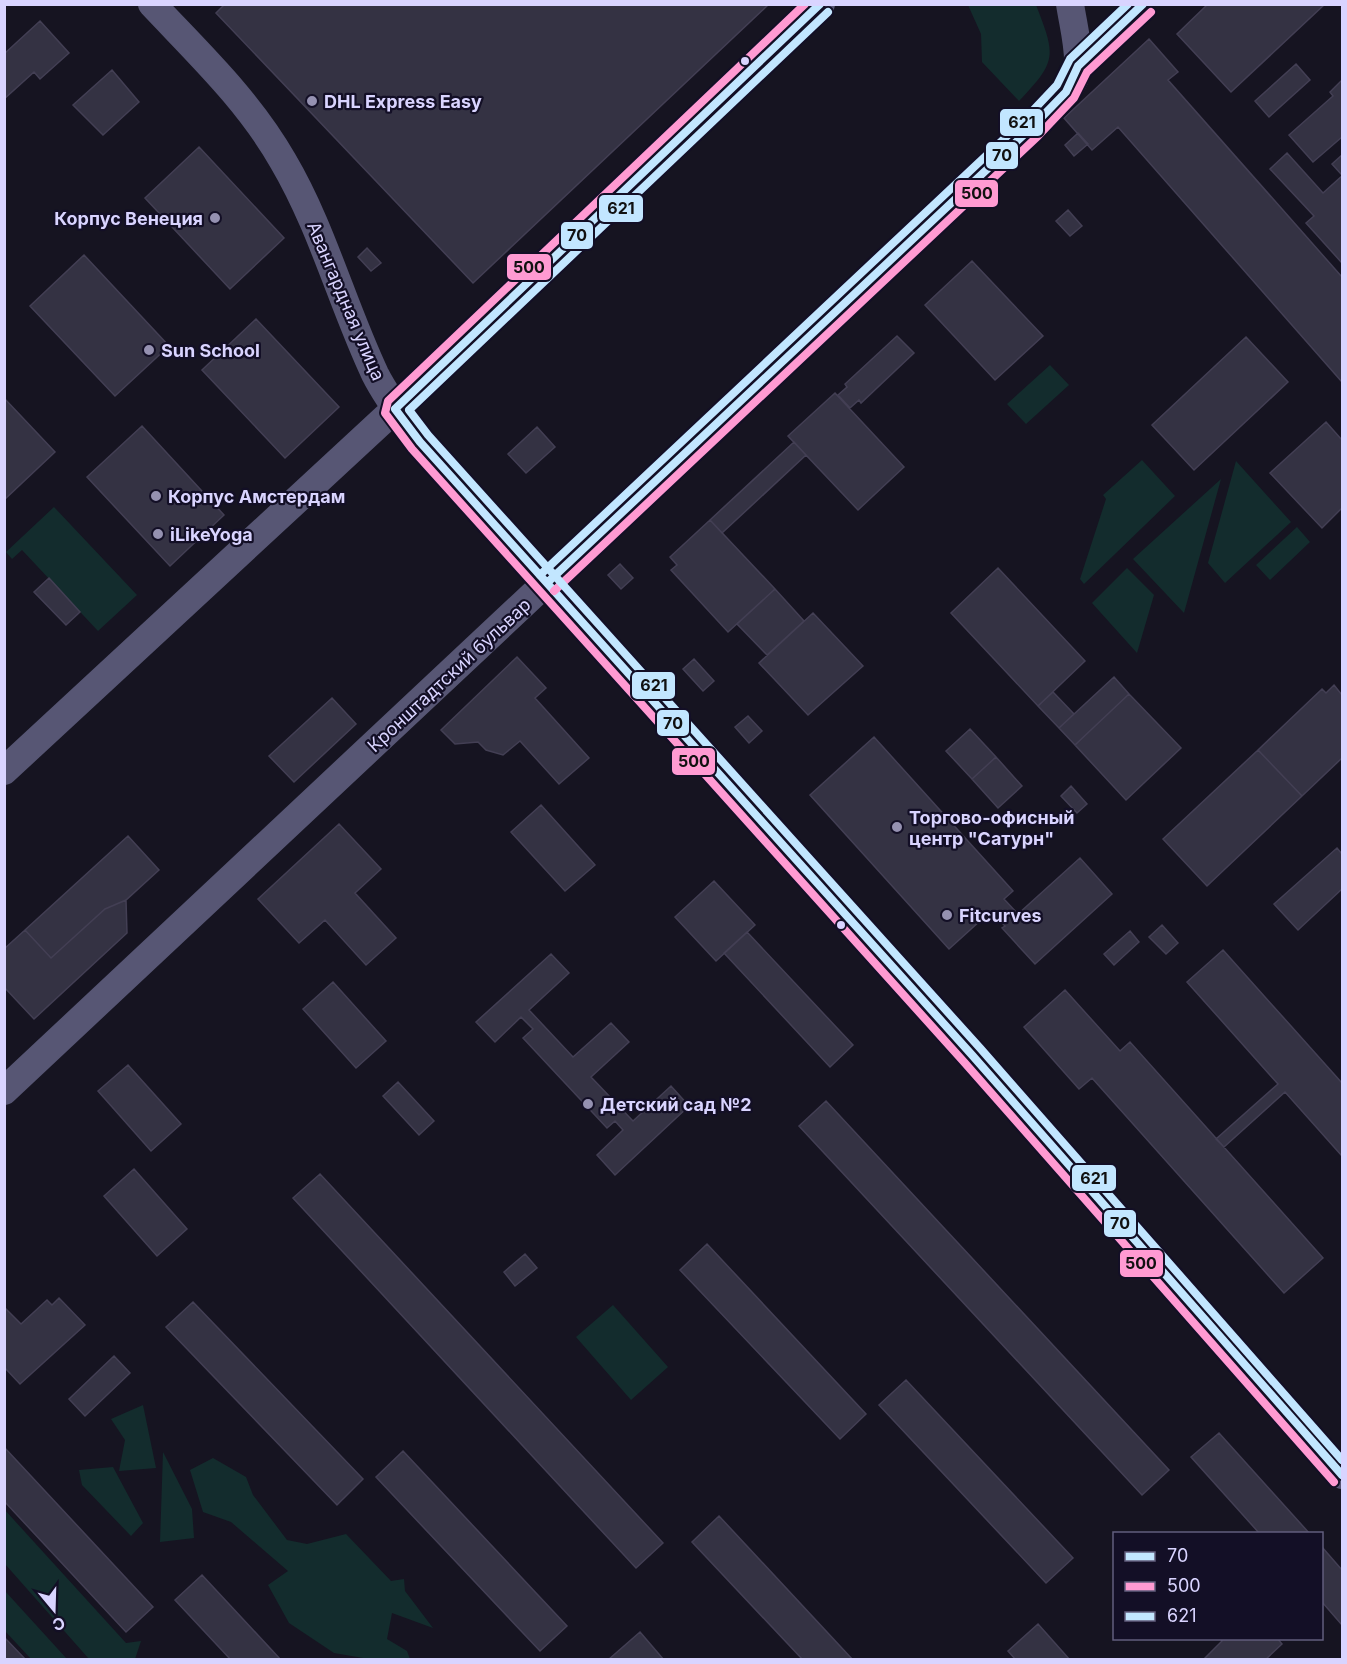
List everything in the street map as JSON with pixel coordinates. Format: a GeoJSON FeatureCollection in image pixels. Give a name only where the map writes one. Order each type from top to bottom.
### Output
{"type":"FeatureCollection","features":[{"type":"Feature","properties":{"kind":"main road","name":"Авангардная улица"},"geometry":{"type":"LineString","coordinates":[[152,4],[233,90],[259,122],[284,162],[301,195],[375,373],[395,409],[420,442],[972,1055],[1342,1475]]}},
{"type":"Feature","properties":{"kind":"main road"},"geometry":{"type":"LineString","coordinates":[[4,771],[395,409],[821,4]]}},
{"type":"Feature","properties":{"kind":"main road"},"geometry":{"type":"LineString","coordinates":[[1049,4],[1077,47]]}},
{"type":"Feature","properties":{"kind":"main road","name":"Кронштадтский бульвар"},"geometry":{"type":"LineString","coordinates":[[4,1090],[1031,128],[1066,92],[1076,77],[1077,47],[1070,4]]}},
{"type":"Feature","properties":{"kind":"green space"},"geometry":{"type":"Polygon","coordinates":[[[968,5],[1036,5],[1047,36],[1049,57],[1040,76],[1019,101],[982,62],[981,34],[968,5]]]}},
{"type":"Feature","properties":{"kind":"green space"},"geometry":{"type":"Polygon","coordinates":[[[1050,365],[1069,385],[1026,424],[1007,404],[1050,365]]]}},
{"type":"Feature","properties":{"kind":"green space"},"geometry":{"type":"Polygon","coordinates":[[[1142,460],[1175,496],[1084,584],[1080,579],[1106,499],[1103,495],[1142,460]]]}},
{"type":"Feature","properties":{"kind":"green space"},"geometry":{"type":"Polygon","coordinates":[[[1236,461],[1291,522],[1225,583],[1208,563],[1236,461]]]}},
{"type":"Feature","properties":{"kind":"green space"},"geometry":{"type":"Polygon","coordinates":[[[1221,479],[1184,613],[1133,559],[1221,479]]]}},
{"type":"Feature","properties":{"kind":"green space"},"geometry":{"type":"Polygon","coordinates":[[[54,507],[137,595],[98,631],[22,550],[12,559],[6,552],[54,507]]]}},
{"type":"Feature","properties":{"kind":"green space"},"geometry":{"type":"Polygon","coordinates":[[[1297,527],[1310,542],[1270,580],[1256,565],[1297,527]]]}},
{"type":"Feature","properties":{"kind":"green space"},"geometry":{"type":"Polygon","coordinates":[[[1127,568],[1154,595],[1137,653],[1092,603],[1127,568]]]}},
{"type":"Feature","properties":{"kind":"green space"},"geometry":{"type":"Polygon","coordinates":[[[613,1305],[668,1367],[631,1400],[576,1337],[613,1305]]]}},
{"type":"Feature","properties":{"kind":"green space"},"geometry":{"type":"Polygon","coordinates":[[[143,1405],[156,1468],[119,1471],[125,1440],[111,1419],[143,1405]]]}},
{"type":"Feature","properties":{"kind":"green space"},"geometry":{"type":"Polygon","coordinates":[[[163,1452],[192,1509],[194,1538],[160,1542],[163,1452]]]}},
{"type":"Feature","properties":{"kind":"green space"},"geometry":{"type":"Polygon","coordinates":[[[213,1458],[246,1477],[253,1495],[287,1540],[307,1544],[346,1534],[391,1581],[404,1579],[405,1591],[433,1628],[392,1613],[387,1639],[407,1651],[410,1659],[369,1659],[334,1653],[289,1623],[268,1585],[288,1571],[231,1522],[203,1512],[190,1470],[213,1458]]]}},
{"type":"Feature","properties":{"kind":"green space"},"geometry":{"type":"Polygon","coordinates":[[[113,1467],[143,1523],[131,1536],[82,1485],[79,1470],[113,1467]]]}},
{"type":"Feature","properties":{"kind":"green space"},"geometry":{"type":"Polygon","coordinates":[[[4,1509],[126,1643],[141,1641],[135,1659],[89,1659],[5,1564],[4,1509]]]}},
{"type":"Feature","properties":{"kind":"green space"},"geometry":{"type":"Polygon","coordinates":[[[5,1591],[67,1659],[31,1659],[5,1631],[5,1591]]]}},
{"type":"Feature","properties":{"kind":"building"},"geometry":{"type":"Polygon","coordinates":[[[225,4],[769,4],[473,283],[216,13],[225,4]]]}},
{"type":"Feature","properties":{"kind":"building"},"geometry":{"type":"Polygon","coordinates":[[[1208,4],[1325,4],[1231,92],[1177,34],[1208,4]]]}},
{"type":"Feature","properties":{"kind":"building"},"geometry":{"type":"Polygon","coordinates":[[[40,21],[69,53],[40,79],[34,72],[4,99],[4,54],[40,21]]]}},
{"type":"Feature","properties":{"kind":"building"},"geometry":{"type":"Polygon","coordinates":[[[1149,39],[1178,72],[1168,80],[1342,277],[1342,382],[1118,127],[1092,150],[1064,118],[1149,39]]]}},
{"type":"Feature","properties":{"kind":"building"},"geometry":{"type":"Polygon","coordinates":[[[1296,64],[1310,80],[1269,117],[1255,101],[1296,64]]]}},
{"type":"Feature","properties":{"kind":"building"},"geometry":{"type":"Polygon","coordinates":[[[112,70],[139,102],[103,135],[73,105],[112,70]]]}},
{"type":"Feature","properties":{"kind":"building"},"geometry":{"type":"Polygon","coordinates":[[[1342,80],[1342,137],[1313,162],[1289,135],[1333,96],[1330,92],[1342,80]]]}},
{"type":"Feature","properties":{"kind":"building"},"geometry":{"type":"Polygon","coordinates":[[[1078,133],[1088,144],[1074,156],[1065,145],[1078,133]]]}},
{"type":"Feature","properties":{"kind":"building","name":"Корпус Венеция"},"geometry":{"type":"Polygon","coordinates":[[[199,147],[284,238],[230,289],[145,198],[199,147]]]}},
{"type":"Feature","properties":{"kind":"building"},"geometry":{"type":"Polygon","coordinates":[[[1287,153],[1323,193],[1342,176],[1342,263],[1306,223],[1314,216],[1270,169],[1287,153]]]}},
{"type":"Feature","properties":{"kind":"building"},"geometry":{"type":"Polygon","coordinates":[[[1342,155],[1342,175],[1332,164],[1342,155]]]}},
{"type":"Feature","properties":{"kind":"building"},"geometry":{"type":"Polygon","coordinates":[[[1068,210],[1082,226],[1070,236],[1056,221],[1068,210]]]}},
{"type":"Feature","properties":{"kind":"building"},"geometry":{"type":"Polygon","coordinates":[[[367,248],[381,263],[371,271],[358,257],[367,248]]]}},
{"type":"Feature","properties":{"kind":"building"},"geometry":{"type":"Polygon","coordinates":[[[84,255],[169,346],[115,396],[30,306],[84,255]]]}},
{"type":"Feature","properties":{"kind":"building"},"geometry":{"type":"Polygon","coordinates":[[[972,261],[1043,336],[995,380],[925,305],[972,261]]]}},
{"type":"Feature","properties":{"kind":"building"},"geometry":{"type":"Polygon","coordinates":[[[256,319],[339,407],[285,458],[202,370],[256,319]]]}},
{"type":"Feature","properties":{"kind":"building"},"geometry":{"type":"Polygon","coordinates":[[[897,336],[914,353],[861,403],[859,400],[850,408],[838,395],[847,387],[845,384],[897,336]]]}},
{"type":"Feature","properties":{"kind":"building"},"geometry":{"type":"Polygon","coordinates":[[[1246,337],[1288,382],[1194,470],[1152,425],[1246,337]]]}},
{"type":"Feature","properties":{"kind":"building"},"geometry":{"type":"Polygon","coordinates":[[[835,393],[904,467],[858,510],[788,436],[835,393]]]}},
{"type":"Feature","properties":{"kind":"building"},"geometry":{"type":"Polygon","coordinates":[[[4,398],[55,452],[4,500],[4,398]]]}},
{"type":"Feature","properties":{"kind":"building"},"geometry":{"type":"Polygon","coordinates":[[[1326,422],[1342,440],[1342,508],[1322,528],[1270,473],[1326,422]]]}},
{"type":"Feature","properties":{"kind":"building","name":"Корпус Амстердам"},"geometry":{"type":"Polygon","coordinates":[[[142,426],[224,515],[170,566],[87,477],[142,426]]]}},
{"type":"Feature","properties":{"kind":"building"},"geometry":{"type":"Polygon","coordinates":[[[537,427],[555,447],[526,473],[508,454],[537,427]]]}},
{"type":"Feature","properties":{"kind":"building"},"geometry":{"type":"Polygon","coordinates":[[[794,442],[806,455],[722,533],[710,520],[794,442]]]}},
{"type":"Feature","properties":{"kind":"building"},"geometry":{"type":"Polygon","coordinates":[[[710,520],[775,589],[728,632],[671,570],[677,565],[670,557],[710,520]]]}},
{"type":"Feature","properties":{"kind":"building"},"geometry":{"type":"Polygon","coordinates":[[[620,564],[633,578],[621,589],[608,575],[620,564]]]}},
{"type":"Feature","properties":{"kind":"building"},"geometry":{"type":"Polygon","coordinates":[[[998,568],[1085,661],[1038,706],[951,613],[998,568]]]}},
{"type":"Feature","properties":{"kind":"building"},"geometry":{"type":"Polygon","coordinates":[[[49,578],[80,612],[66,625],[34,592],[49,578]]]}},
{"type":"Feature","properties":{"kind":"building"},"geometry":{"type":"Polygon","coordinates":[[[775,589],[804,621],[767,655],[737,624],[775,589]]]}},
{"type":"Feature","properties":{"kind":"building"},"geometry":{"type":"Polygon","coordinates":[[[813,613],[863,666],[808,715],[759,663],[813,613]]]}},
{"type":"Feature","properties":{"kind":"building"},"geometry":{"type":"Polygon","coordinates":[[[517,657],[546,688],[535,698],[589,758],[559,784],[520,741],[503,755],[486,750],[478,742],[455,744],[441,730],[517,657]]]}},
{"type":"Feature","properties":{"kind":"building"},"geometry":{"type":"Polygon","coordinates":[[[694,659],[714,681],[703,691],[683,669],[694,659]]]}},
{"type":"Feature","properties":{"kind":"building"},"geometry":{"type":"Polygon","coordinates":[[[1114,677],[1129,694],[1075,745],[1059,728],[1114,677]]]}},
{"type":"Feature","properties":{"kind":"building"},"geometry":{"type":"Polygon","coordinates":[[[1334,685],[1342,695],[1342,758],[1302,796],[1258,750],[1322,689],[1326,693],[1334,685]]]}},
{"type":"Feature","properties":{"kind":"building"},"geometry":{"type":"Polygon","coordinates":[[[1053,692],[1074,714],[1059,728],[1038,706],[1053,692]]]}},
{"type":"Feature","properties":{"kind":"building"},"geometry":{"type":"Polygon","coordinates":[[[1129,694],[1181,748],[1126,800],[1075,745],[1129,694]]]}},
{"type":"Feature","properties":{"kind":"building"},"geometry":{"type":"Polygon","coordinates":[[[332,698],[356,724],[294,782],[269,756],[332,698]]]}},
{"type":"Feature","properties":{"kind":"building"},"geometry":{"type":"Polygon","coordinates":[[[748,716],[762,731],[749,743],[735,727],[748,716]]]}},
{"type":"Feature","properties":{"kind":"building"},"geometry":{"type":"Polygon","coordinates":[[[970,729],[996,757],[972,779],[946,751],[970,729]]]}},
{"type":"Feature","properties":{"kind":"building","name":"Торгово-офисный центр \"Сатурн\""},"geometry":{"type":"Polygon","coordinates":[[[874,737],[1013,891],[1004,899],[1018,914],[1080,858],[1112,894],[1035,964],[1002,928],[1005,926],[991,911],[949,949],[810,795],[874,737]]]}},
{"type":"Feature","properties":{"kind":"building"},"geometry":{"type":"Polygon","coordinates":[[[1258,750],[1302,796],[1207,886],[1163,839],[1258,750]]]}},
{"type":"Feature","properties":{"kind":"building"},"geometry":{"type":"Polygon","coordinates":[[[996,757],[1022,786],[998,808],[972,779],[996,757]]]}},
{"type":"Feature","properties":{"kind":"building"},"geometry":{"type":"Polygon","coordinates":[[[1071,786],[1087,804],[1077,813],[1061,796],[1071,786]]]}},
{"type":"Feature","properties":{"kind":"building"},"geometry":{"type":"Polygon","coordinates":[[[541,805],[595,865],[565,891],[511,832],[541,805]]]}},
{"type":"Feature","properties":{"kind":"building"},"geometry":{"type":"Polygon","coordinates":[[[339,824],[381,869],[355,893],[396,938],[366,965],[325,920],[299,943],[258,899],[339,824]]]}},
{"type":"Feature","properties":{"kind":"building"},"geometry":{"type":"Polygon","coordinates":[[[128,836],[159,870],[126,900],[105,909],[51,958],[25,930],[128,836]]]}},
{"type":"Feature","properties":{"kind":"building"},"geometry":{"type":"Polygon","coordinates":[[[1337,848],[1342,854],[1342,889],[1298,930],[1274,904],[1337,848]]]}},
{"type":"Feature","properties":{"kind":"building"},"geometry":{"type":"Polygon","coordinates":[[[714,881],[755,925],[716,961],[675,917],[714,881]]]}},
{"type":"Feature","properties":{"kind":"building"},"geometry":{"type":"Polygon","coordinates":[[[126,900],[127,933],[34,1019],[4,987],[4,949],[25,930],[51,958],[105,909],[126,900]]]}},
{"type":"Feature","properties":{"kind":"building"},"geometry":{"type":"Polygon","coordinates":[[[1162,925],[1178,943],[1166,954],[1149,937],[1162,925]]]}},
{"type":"Feature","properties":{"kind":"building"},"geometry":{"type":"Polygon","coordinates":[[[1130,931],[1139,942],[1114,965],[1104,954],[1130,931]]]}},
{"type":"Feature","properties":{"kind":"building"},"geometry":{"type":"Polygon","coordinates":[[[747,932],[853,1045],[830,1067],[724,953],[747,932]]]}},
{"type":"Feature","properties":{"kind":"building"},"geometry":{"type":"Polygon","coordinates":[[[1223,950],[1342,1083],[1342,1156],[1285,1092],[1224,1147],[1216,1139],[1278,1084],[1187,982],[1223,950]]]}},
{"type":"Feature","properties":{"kind":"building"},"geometry":{"type":"Polygon","coordinates":[[[551,954],[569,973],[529,1010],[573,1057],[611,1023],[629,1042],[591,1077],[633,1121],[671,1086],[689,1106],[615,1175],[597,1155],[623,1130],[615,1121],[607,1128],[523,1038],[533,1029],[521,1017],[495,1042],[476,1022],[551,954]]]}},
{"type":"Feature","properties":{"kind":"building"},"geometry":{"type":"Polygon","coordinates":[[[333,982],[386,1041],[356,1068],[303,1009],[333,982]]]}},
{"type":"Feature","properties":{"kind":"building"},"geometry":{"type":"Polygon","coordinates":[[[1065,990],[1120,1051],[1130,1042],[1323,1258],[1284,1293],[1092,1078],[1079,1089],[1024,1027],[1065,990]]]}},
{"type":"Feature","properties":{"kind":"building"},"geometry":{"type":"Polygon","coordinates":[[[128,1065],[181,1124],[151,1151],[98,1091],[128,1065]]]}},
{"type":"Feature","properties":{"kind":"building"},"geometry":{"type":"Polygon","coordinates":[[[398,1082],[434,1121],[419,1135],[383,1096],[398,1082]]]}},
{"type":"Feature","properties":{"kind":"building"},"geometry":{"type":"Polygon","coordinates":[[[826,1101],[1169,1470],[1142,1495],[799,1126],[826,1101]]]}},
{"type":"Feature","properties":{"kind":"building"},"geometry":{"type":"Polygon","coordinates":[[[134,1169],[187,1229],[157,1256],[104,1196],[134,1169]]]}},
{"type":"Feature","properties":{"kind":"building"},"geometry":{"type":"Polygon","coordinates":[[[320,1174],[663,1543],[636,1568],[293,1198],[320,1174]]]}},
{"type":"Feature","properties":{"kind":"building"},"geometry":{"type":"Polygon","coordinates":[[[707,1244],[866,1414],[840,1439],[680,1270],[707,1244]]]}},
{"type":"Feature","properties":{"kind":"building"},"geometry":{"type":"Polygon","coordinates":[[[525,1254],[537,1268],[515,1286],[504,1272],[525,1254]]]}},
{"type":"Feature","properties":{"kind":"building"},"geometry":{"type":"Polygon","coordinates":[[[59,1298],[85,1325],[20,1384],[4,1367],[4,1307],[21,1324],[47,1300],[52,1305],[59,1298]]]}},
{"type":"Feature","properties":{"kind":"building"},"geometry":{"type":"Polygon","coordinates":[[[193,1302],[363,1479],[337,1505],[166,1327],[193,1302]]]}},
{"type":"Feature","properties":{"kind":"building"},"geometry":{"type":"Polygon","coordinates":[[[114,1356],[130,1373],[85,1416],[69,1399],[114,1356]]]}},
{"type":"Feature","properties":{"kind":"building"},"geometry":{"type":"Polygon","coordinates":[[[906,1380],[1073,1558],[1046,1583],[879,1405],[906,1380]]]}},
{"type":"Feature","properties":{"kind":"building"},"geometry":{"type":"Polygon","coordinates":[[[1219,1433],[1308,1532],[1258,1532],[1191,1457],[1219,1433]]]}},
{"type":"Feature","properties":{"kind":"building"},"geometry":{"type":"Polygon","coordinates":[[[4,1447],[153,1607],[126,1632],[4,1501],[4,1447]]]}},
{"type":"Feature","properties":{"kind":"building"},"geometry":{"type":"Polygon","coordinates":[[[403,1451],[567,1626],[540,1651],[376,1477],[403,1451]]]}},
{"type":"Feature","properties":{"kind":"building"},"geometry":{"type":"Polygon","coordinates":[[[719,1516],[853,1660],[803,1660],[692,1542],[719,1516]]]}},
{"type":"Feature","properties":{"kind":"building"},"geometry":{"type":"Polygon","coordinates":[[[1323,1548],[1342,1570],[1342,1625],[1323,1603],[1323,1548]]]}},
{"type":"Feature","properties":{"kind":"building"},"geometry":{"type":"Polygon","coordinates":[[[202,1575],[281,1660],[231,1660],[175,1600],[202,1575]]]}},
{"type":"Feature","properties":{"kind":"building"},"geometry":{"type":"Polygon","coordinates":[[[1038,1624],[1070,1660],[1016,1660],[1008,1651],[1038,1624]]]}},
{"type":"Feature","properties":{"kind":"building"},"geometry":{"type":"Polygon","coordinates":[[[640,1632],[664,1660],[608,1660],[640,1632]]]}},
{"type":"Feature","properties":{"kind":"building"},"geometry":{"type":"Polygon","coordinates":[[[4,1637],[26,1660],[4,1660],[4,1637]]]}},
{"type":"Feature","properties":{"kind":"building"},"geometry":{"type":"Polygon","coordinates":[[[1279,1640],[1282,1644],[1265,1660],[1203,1660],[1222,1641],[1279,1640]]]}},
{"type":"Feature","properties":{"kind":"transit line","name":"500"},"geometry":{"type":"LineString","coordinates":[[805,4],[388,401],[385,413],[412,449],[964,1062],[1334,1482]]}},
{"type":"Feature","properties":{"kind":"transit line","name":"70"},"geometry":{"type":"LineString","coordinates":[[820,4],[395,409],[420,442],[972,1055],[1342,1475]]}},
{"type":"Feature","properties":{"kind":"transit line","name":"621"},"geometry":{"type":"LineString","coordinates":[[540,575],[1024,120],[1057,85],[1070,59],[1128,4]]}},
{"type":"Feature","properties":{"kind":"transit line","name":"70"},"geometry":{"type":"LineString","coordinates":[[547,583],[1031,128],[1066,92],[1078,66],[1143,4]]}},
{"type":"Feature","properties":{"kind":"transit line","name":"621"},"geometry":{"type":"LineString","coordinates":[[828,12],[409,410],[428,435],[980,1048],[1342,1460]]}},
{"type":"Feature","properties":{"kind":"transit line","name":"500"},"geometry":{"type":"LineString","coordinates":[[554,591],[1038,136],[1074,98],[1087,72],[1151,12]]}},
{"type":"Feature","properties":{"kind":"place","name":"DHL Express Easy"},"geometry":{"type":"Point","coordinates":[312,101]}},
{"type":"Feature","properties":{"kind":"place","name":"Корпус Венеция"},"geometry":{"type":"Point","coordinates":[215,218]}},
{"type":"Feature","properties":{"kind":"place","name":"Sun School"},"geometry":{"type":"Point","coordinates":[149,350]}},
{"type":"Feature","properties":{"kind":"place","name":"Корпус Амстердам"},"geometry":{"type":"Point","coordinates":[156,496]}},
{"type":"Feature","properties":{"kind":"place","name":"iLikeYoga"},"geometry":{"type":"Point","coordinates":[158,534]}},
{"type":"Feature","properties":{"kind":"place","name":"Торгово-офисный центр \"Сатурн\""},"geometry":{"type":"Point","coordinates":[897,827]}},
{"type":"Feature","properties":{"kind":"place","name":"Fitcurves"},"geometry":{"type":"Point","coordinates":[947,915]}},
{"type":"Feature","properties":{"kind":"place","name":"Детский сад №2"},"geometry":{"type":"Point","coordinates":[588,1104]}}]}
